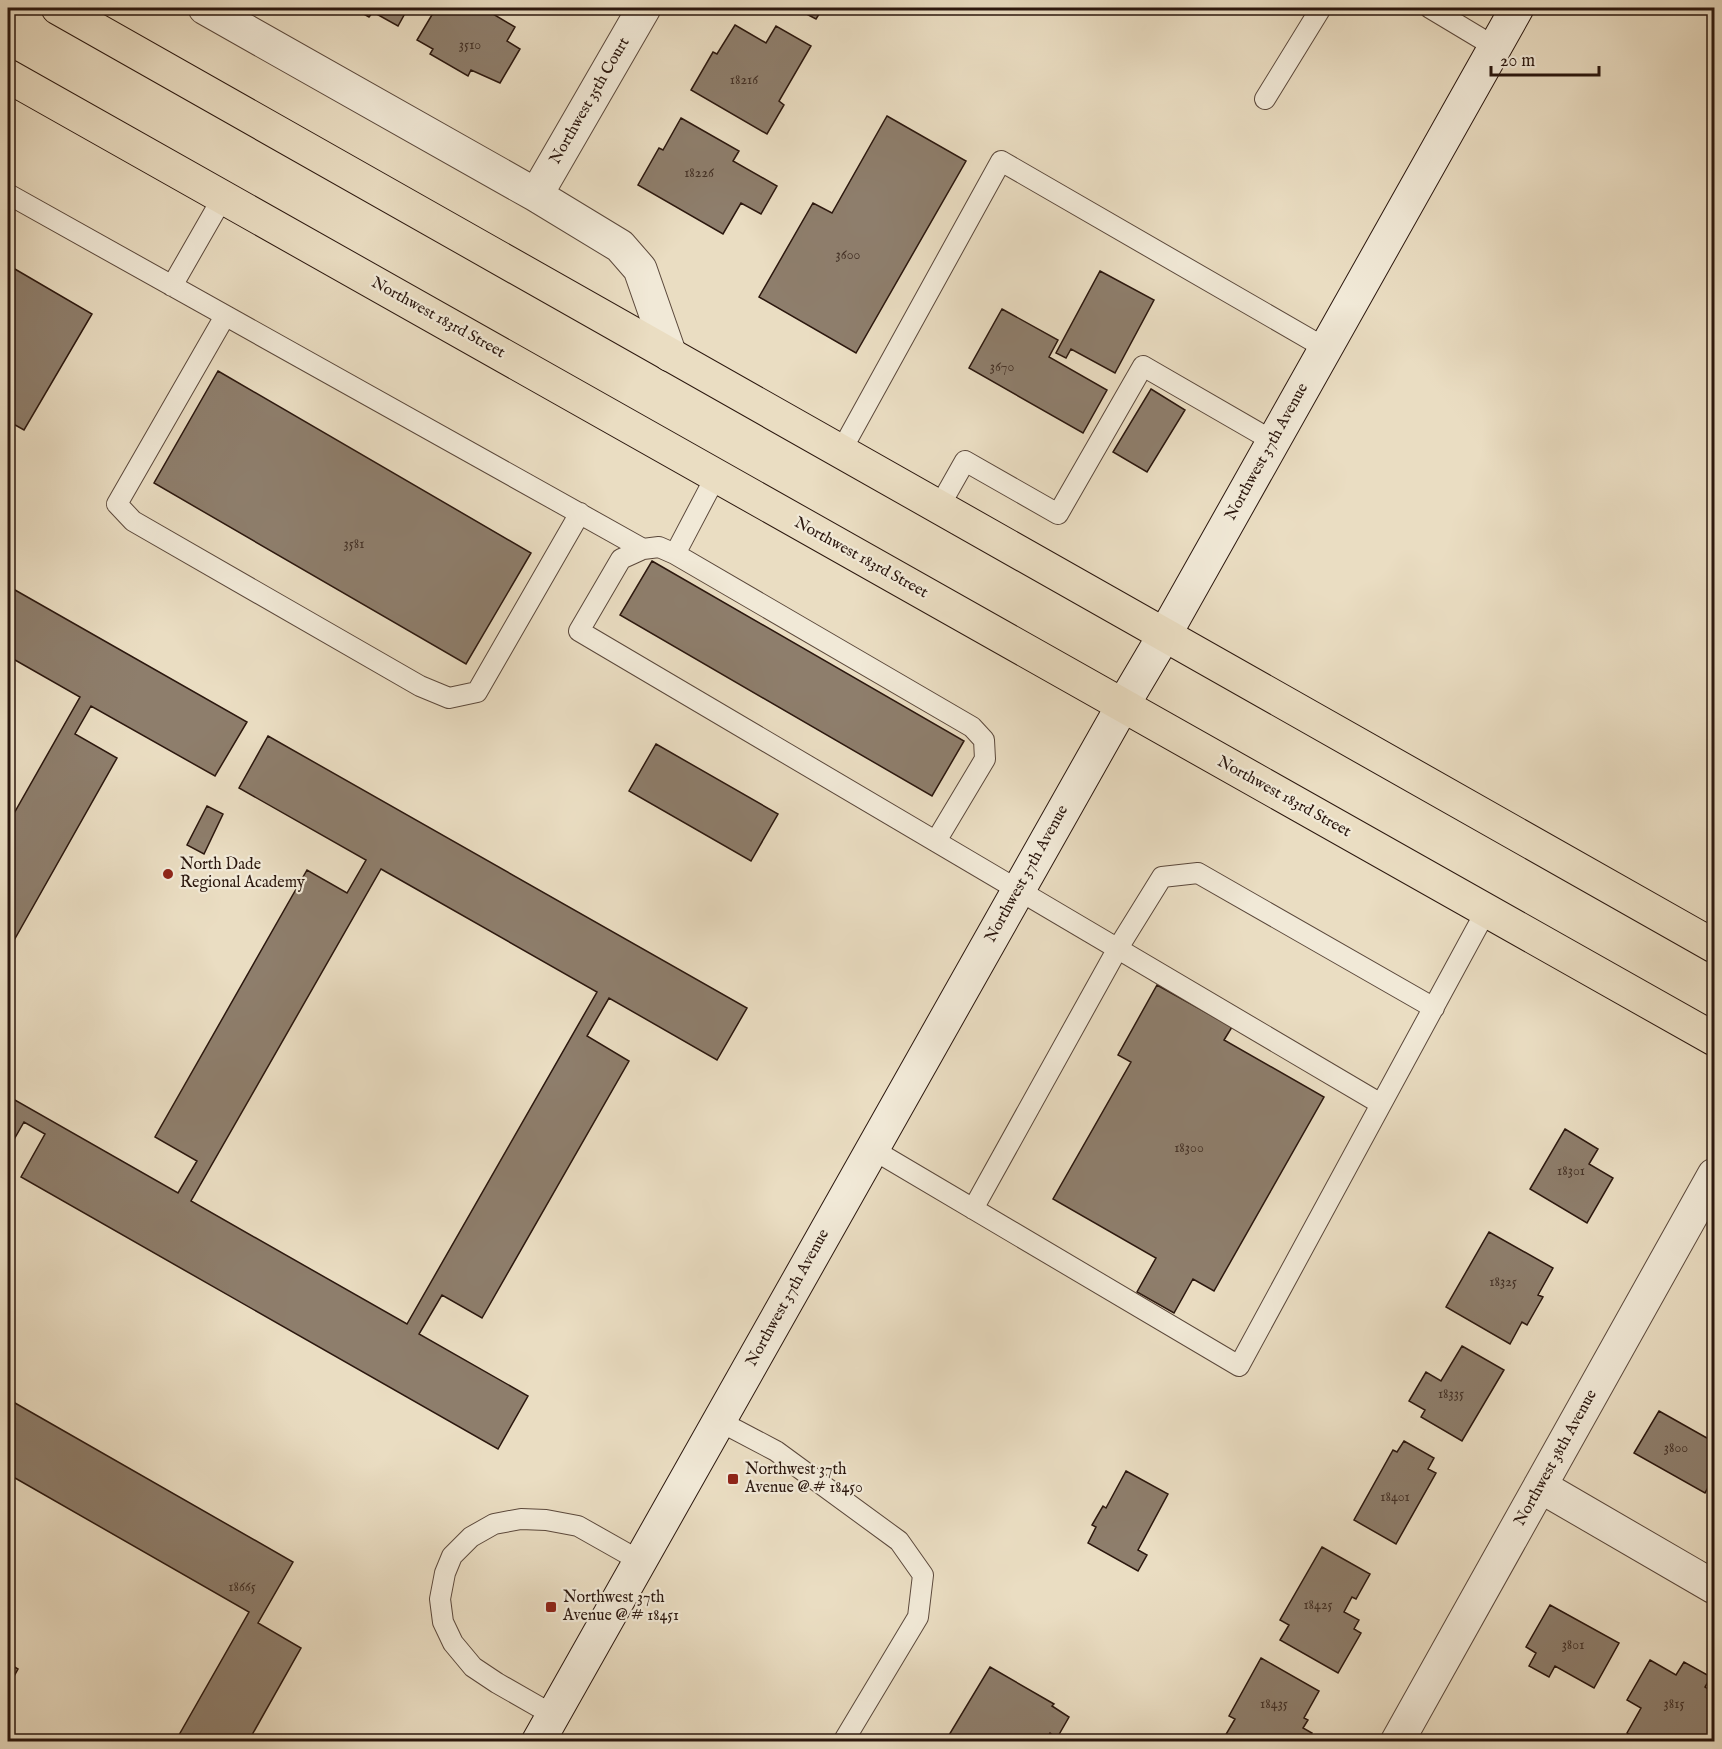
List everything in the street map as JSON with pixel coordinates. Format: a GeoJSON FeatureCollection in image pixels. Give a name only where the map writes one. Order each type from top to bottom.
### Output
{"type":"FeatureCollection","features":[{"type":"Feature","properties":{"kind":"main road"},"geometry":{"type":"LineString","coordinates":[[58,8],[1714,946]]}},
{"type":"Feature","properties":{"kind":"main road"},"geometry":{"type":"LineString","coordinates":[[205,8],[536,195],[620,246],[640,269],[670,355]]}},
{"type":"Feature","properties":{"kind":"main road","name":"Northwest 35th Court"},"geometry":{"type":"LineString","coordinates":[[536,195],[644,8]]}},
{"type":"Feature","properties":{"kind":"main road","name":"Northwest 37th Avenue"},"geometry":{"type":"LineString","coordinates":[[545,1728],[1517,8]]}},
{"type":"Feature","properties":{"kind":"main road","name":"Northwest 183rd Street"},"geometry":{"type":"LineString","coordinates":[[8,76],[1714,1039]]}},
{"type":"Feature","properties":{"kind":"main road","name":"Northwest 38th Avenue"},"geometry":{"type":"LineString","coordinates":[[1397,1742],[1714,1175]]}},
{"type":"Feature","properties":{"kind":"main road"},"geometry":{"type":"LineString","coordinates":[[1540,1486],[1714,1587]]}},
{"type":"Feature","properties":{"kind":"lane"},"geometry":{"type":"LineString","coordinates":[[1265,99],[1321,8]]}},
{"type":"Feature","properties":{"kind":"lane"},"geometry":{"type":"LineString","coordinates":[[1430,8],[1495,47]]}},
{"type":"Feature","properties":{"kind":"lane"},"geometry":{"type":"LineString","coordinates":[[841,451],[1002,161],[1325,348]]}},
{"type":"Feature","properties":{"kind":"lane"},"geometry":{"type":"LineString","coordinates":[[8,194],[643,549]]}},
{"type":"Feature","properties":{"kind":"lane"},"geometry":{"type":"LineString","coordinates":[[172,286],[223,197]]}},
{"type":"Feature","properties":{"kind":"lane"},"geometry":{"type":"LineString","coordinates":[[225,316],[117,504],[133,521],[420,686],[448,698],[477,692],[580,513]]}},
{"type":"Feature","properties":{"kind":"lane"},"geometry":{"type":"LineString","coordinates":[[939,507],[965,460],[1058,514],[1143,366],[1273,441]]}},
{"type":"Feature","properties":{"kind":"lane"},"geometry":{"type":"LineString","coordinates":[[675,554],[716,476]]}},
{"type":"Feature","properties":{"kind":"lane"},"geometry":{"type":"LineString","coordinates":[[936,841],[985,759],[984,740],[972,727],[675,554],[659,547],[643,549],[621,559],[579,631],[1381,1104]]}},
{"type":"Feature","properties":{"kind":"lane"},"geometry":{"type":"LineString","coordinates":[[973,1209],[1118,948],[1162,877],[1198,873],[1434,1008]]}},
{"type":"Feature","properties":{"kind":"lane"},"geometry":{"type":"LineString","coordinates":[[872,1149],[1239,1366],[1486,911]]}},
{"type":"Feature","properties":{"kind":"lane"},"geometry":{"type":"LineString","coordinates":[[719,1421],[776,1451],[899,1541],[923,1575],[918,1617],[843,1742]]}},
{"type":"Feature","properties":{"kind":"lane"},"geometry":{"type":"LineString","coordinates":[[545,1728],[497,1683],[473,1667],[453,1643],[443,1622],[440,1599],[445,1573],[452,1556],[471,1537],[486,1528],[494,1524],[521,1519],[546,1520],[578,1526],[640,1561]]}},
{"type":"Feature","properties":{"kind":"building"},"geometry":{"type":"Polygon","coordinates":[[[353,8],[408,8],[398,26],[373,12],[369,17],[353,8]]]}},
{"type":"Feature","properties":{"kind":"building"},"geometry":{"type":"Polygon","coordinates":[[[436,8],[483,8],[515,27],[507,41],[520,49],[500,83],[471,70],[468,76],[430,54],[433,49],[417,40],[436,8]]]}},
{"type":"Feature","properties":{"kind":"building"},"geometry":{"type":"Polygon","coordinates":[[[795,8],[823,8],[816,19],[795,8]]]}},
{"type":"Feature","properties":{"kind":"building"},"geometry":{"type":"Polygon","coordinates":[[[735,25],[766,43],[776,26],[811,46],[779,101],[784,105],[767,134],[691,90],[713,52],[717,54],[735,25]]]}},
{"type":"Feature","properties":{"kind":"building"},"geometry":{"type":"Polygon","coordinates":[[[887,116],[966,161],[856,353],[759,297],[813,203],[832,213],[887,116]]]}},
{"type":"Feature","properties":{"kind":"building"},"geometry":{"type":"Polygon","coordinates":[[[681,118],[739,151],[733,161],[777,186],[761,214],[741,203],[723,234],[638,185],[659,148],[663,150],[681,118]]]}},
{"type":"Feature","properties":{"kind":"building"},"geometry":{"type":"Polygon","coordinates":[[[8,265],[92,314],[24,430],[8,421],[8,265]]]}},
{"type":"Feature","properties":{"kind":"building"},"geometry":{"type":"Polygon","coordinates":[[[1100,271],[1154,300],[1115,373],[1071,349],[1066,358],[1056,353],[1100,271]]]}},
{"type":"Feature","properties":{"kind":"building"},"geometry":{"type":"Polygon","coordinates":[[[1002,309],[1058,340],[1049,357],[1107,390],[1083,433],[969,368],[1002,309]]]}},
{"type":"Feature","properties":{"kind":"building"},"geometry":{"type":"Polygon","coordinates":[[[218,371],[531,553],[466,664],[154,483],[218,371]]]}},
{"type":"Feature","properties":{"kind":"building"},"geometry":{"type":"Polygon","coordinates":[[[1151,389],[1185,410],[1147,472],[1113,452],[1151,389]]]}},
{"type":"Feature","properties":{"kind":"building"},"geometry":{"type":"Polygon","coordinates":[[[652,561],[964,741],[932,796],[620,615],[652,561]]]}},
{"type":"Feature","properties":{"kind":"building"},"geometry":{"type":"Polygon","coordinates":[[[8,586],[247,722],[215,776],[91,706],[75,734],[117,758],[8,951],[8,824],[80,697],[8,656],[8,586]]]}},
{"type":"Feature","properties":{"kind":"building"},"geometry":{"type":"Polygon","coordinates":[[[268,736],[747,1008],[717,1060],[609,998],[587,1036],[629,1061],[482,1318],[442,1295],[419,1334],[528,1396],[498,1449],[21,1177],[45,1134],[24,1122],[8,1150],[8,1096],[178,1193],[197,1161],[155,1137],[307,870],[347,893],[366,860],[239,788],[268,736]],[[381,869],[191,1201],[407,1324],[597,992],[381,869]]]}},
{"type":"Feature","properties":{"kind":"building"},"geometry":{"type":"Polygon","coordinates":[[[656,744],[778,814],[751,861],[629,791],[656,744]]]}},
{"type":"Feature","properties":{"kind":"building"},"geometry":{"type":"Polygon","coordinates":[[[207,806],[223,814],[204,854],[187,845],[207,806]]]}},
{"type":"Feature","properties":{"kind":"building"},"geometry":{"type":"Polygon","coordinates":[[[1157,985],[1232,1027],[1224,1040],[1324,1097],[1214,1291],[1193,1279],[1174,1313],[1137,1292],[1156,1258],[1053,1199],[1131,1062],[1118,1055],[1157,985]]]}},
{"type":"Feature","properties":{"kind":"building"},"geometry":{"type":"Polygon","coordinates":[[[1565,1129],[1598,1149],[1589,1164],[1613,1178],[1587,1223],[1530,1189],[1565,1129]]]}},
{"type":"Feature","properties":{"kind":"building"},"geometry":{"type":"Polygon","coordinates":[[[1489,1232],[1553,1268],[1538,1295],[1543,1297],[1527,1325],[1522,1322],[1510,1344],[1446,1307],[1489,1232]]]}},
{"type":"Feature","properties":{"kind":"building"},"geometry":{"type":"Polygon","coordinates":[[[1462,1346],[1504,1370],[1462,1441],[1421,1417],[1425,1410],[1409,1401],[1426,1372],[1441,1381],[1462,1346]]]}},
{"type":"Feature","properties":{"kind":"building"},"geometry":{"type":"Polygon","coordinates":[[[8,1399],[293,1562],[258,1623],[301,1648],[248,1742],[175,1742],[249,1612],[8,1474],[8,1399]]]}},
{"type":"Feature","properties":{"kind":"building"},"geometry":{"type":"Polygon","coordinates":[[[1659,1411],[1714,1442],[1714,1476],[1705,1493],[1634,1453],[1659,1411]]]}},
{"type":"Feature","properties":{"kind":"building"},"geometry":{"type":"Polygon","coordinates":[[[1404,1441],[1434,1458],[1428,1469],[1436,1473],[1396,1544],[1354,1520],[1393,1450],[1397,1452],[1404,1441]]]}},
{"type":"Feature","properties":{"kind":"building"},"geometry":{"type":"Polygon","coordinates":[[[1126,1471],[1168,1494],[1138,1550],[1147,1555],[1138,1571],[1088,1543],[1096,1527],[1092,1525],[1103,1506],[1106,1508],[1126,1471]]]}},
{"type":"Feature","properties":{"kind":"building"},"geometry":{"type":"Polygon","coordinates":[[[1322,1547],[1370,1574],[1356,1599],[1352,1597],[1344,1612],[1359,1620],[1354,1629],[1361,1633],[1338,1673],[1280,1640],[1289,1625],[1280,1620],[1322,1547]]]}},
{"type":"Feature","properties":{"kind":"building"},"geometry":{"type":"Polygon","coordinates":[[[1550,1605],[1619,1643],[1594,1688],[1555,1666],[1549,1677],[1529,1666],[1536,1653],[1526,1647],[1550,1605]]]}},
{"type":"Feature","properties":{"kind":"building"},"geometry":{"type":"Polygon","coordinates":[[[1261,1658],[1319,1691],[1304,1718],[1308,1720],[1303,1728],[1312,1733],[1307,1742],[1235,1742],[1225,1736],[1235,1719],[1229,1716],[1261,1658]]]}},
{"type":"Feature","properties":{"kind":"building"},"geometry":{"type":"Polygon","coordinates":[[[1650,1660],[1676,1675],[1684,1662],[1711,1677],[1705,1687],[1714,1693],[1714,1742],[1641,1742],[1627,1733],[1641,1708],[1627,1700],[1650,1660]]]}},
{"type":"Feature","properties":{"kind":"building"},"geometry":{"type":"Polygon","coordinates":[[[8,1663],[18,1669],[8,1687],[8,1663]]]}},
{"type":"Feature","properties":{"kind":"building"},"geometry":{"type":"Polygon","coordinates":[[[990,1667],[1054,1704],[1052,1706],[1069,1717],[1057,1738],[1050,1733],[1045,1742],[946,1740],[990,1667]]]}},
{"type":"Feature","properties":{"kind":"place","name":"North Dade Regional Academy"},"geometry":{"type":"Point","coordinates":[168,874]}},
{"type":"Feature","properties":{"kind":"place","name":"Northwest 37th Avenue @ # 18450"},"geometry":{"type":"Point","coordinates":[733,1479]}},
{"type":"Feature","properties":{"kind":"place","name":"Northwest 37th Avenue @ # 18451"},"geometry":{"type":"Point","coordinates":[551,1607]}}]}
